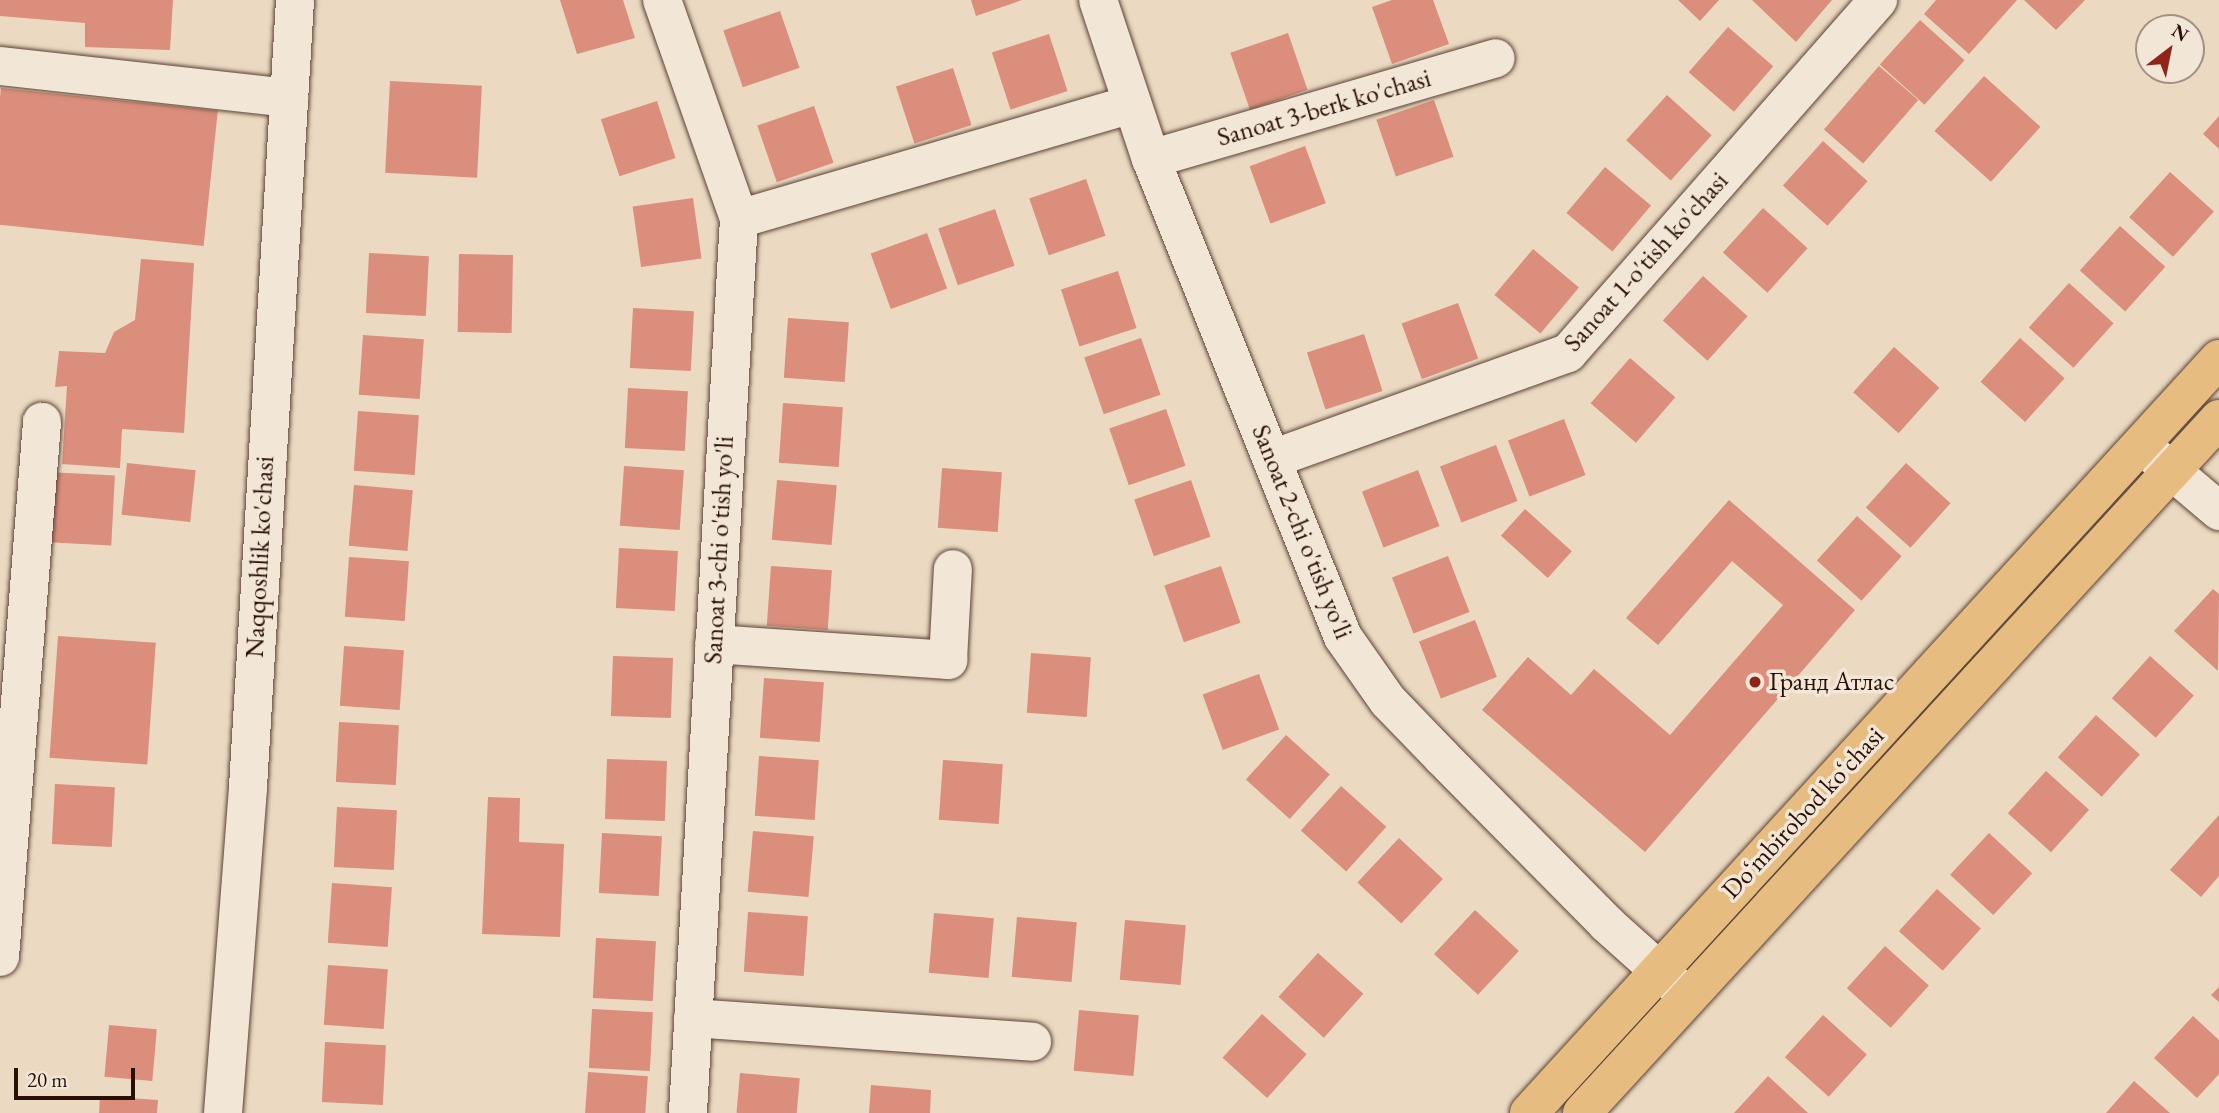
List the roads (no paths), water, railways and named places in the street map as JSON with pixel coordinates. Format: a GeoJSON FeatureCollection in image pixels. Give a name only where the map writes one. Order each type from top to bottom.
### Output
{"type":"FeatureCollection","features":[{"type":"Feature","properties":{"kind":"main road","name":"Doʻmbirobod koʻchasi"},"geometry":{"type":"LineString","coordinates":[[1529,1113],[2219,359]]}},
{"type":"Feature","properties":{"kind":"main road","name":"Doʻmbirobod koʻchasi"},"geometry":{"type":"LineString","coordinates":[[1582,1113],[2219,419]]}},
{"type":"Feature","properties":{"kind":"street","name":"Naqqoshlik ko'chasi"},"geometry":{"type":"LineString","coordinates":[[223,1113],[248,787],[295,0]]}},
{"type":"Feature","properties":{"kind":"street","name":"Sanoat 3-chi o'tish yo'li"},"geometry":{"type":"LineString","coordinates":[[662,0],[739,219],[688,1113]]}},
{"type":"Feature","properties":{"kind":"street","name":"Sanoat 2-chi o'tish yo'li"},"geometry":{"type":"LineString","coordinates":[[1098,0],[1151,159],[1327,603],[1372,681],[1451,767],[1658,971],[1688,997]]}},
{"type":"Feature","properties":{"kind":"street","name":"Sanoat 1-o'tish ko'chasi"},"geometry":{"type":"LineString","coordinates":[[1272,459],[1568,353],[1878,0]]}},
{"type":"Feature","properties":{"kind":"street","name":"Sanoat 3-berk ko'chasi"},"geometry":{"type":"LineString","coordinates":[[1151,159],[1496,58]]}},
{"type":"Feature","properties":{"kind":"street"},"geometry":{"type":"LineString","coordinates":[[0,66],[289,98]]}},
{"type":"Feature","properties":{"kind":"street"},"geometry":{"type":"LineString","coordinates":[[739,219],[1131,104]]}},
{"type":"Feature","properties":{"kind":"street"},"geometry":{"type":"LineString","coordinates":[[0,957],[42,422]]}},
{"type":"Feature","properties":{"kind":"street"},"geometry":{"type":"LineString","coordinates":[[2141,444],[2219,510]]}},
{"type":"Feature","properties":{"kind":"street"},"geometry":{"type":"LineString","coordinates":[[714,644],[948,660],[953,569]]}},
{"type":"Feature","properties":{"kind":"street"},"geometry":{"type":"LineString","coordinates":[[693,1018],[1032,1042]]}},
{"type":"Feature","properties":{"kind":"place","name":"Гранд Атлас"},"geometry":{"type":"Point","coordinates":[1755,682]}}]}
